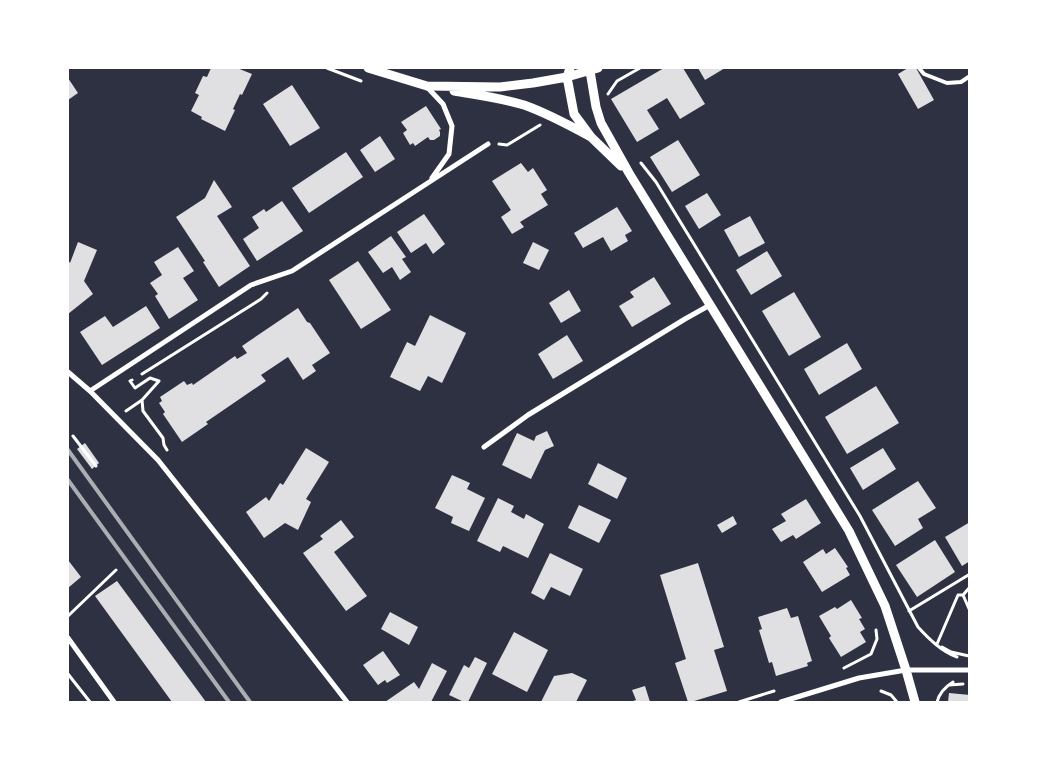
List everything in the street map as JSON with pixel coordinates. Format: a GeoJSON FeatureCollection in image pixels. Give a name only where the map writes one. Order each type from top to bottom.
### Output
{"type":"FeatureCollection","features":[{"type":"Feature","properties":{"kind":"street"},"geometry":{"type":"LineString","coordinates":[[368,68],[427,86],[524,105],[591,137]]}},
{"type":"Feature","properties":{"kind":"street"},"geometry":{"type":"LineString","coordinates":[[570,68],[567,77],[574,114],[591,137],[629,173]]}},
{"type":"Feature","properties":{"kind":"street"},"geometry":{"type":"LineString","coordinates":[[427,86],[500,87],[533,84],[567,77],[592,69],[596,107],[602,123],[629,173],[849,531],[885,606],[915,702]]}},
{"type":"Feature","properties":{"kind":"street"},"geometry":{"type":"LineString","coordinates":[[427,86],[443,104],[452,126],[449,154],[430,181]]}},
{"type":"Feature","properties":{"kind":"street"},"geometry":{"type":"LineString","coordinates":[[90,392],[251,285],[292,271],[488,144]]}},
{"type":"Feature","properties":{"kind":"street"},"geometry":{"type":"LineString","coordinates":[[484,447],[528,415],[710,305]]}},
{"type":"Feature","properties":{"kind":"street"},"geometry":{"type":"LineString","coordinates":[[68,372],[158,460],[347,702]]}},
{"type":"Feature","properties":{"kind":"street"},"geometry":{"type":"LineString","coordinates":[[68,638],[114,702]]}},
{"type":"Feature","properties":{"kind":"street"},"geometry":{"type":"LineString","coordinates":[[781,702],[859,678],[906,670],[970,670]]}},
{"type":"Feature","properties":{"kind":"lane"},"geometry":{"type":"LineString","coordinates":[[919,68],[924,74],[947,83],[960,82],[970,76]]}},
{"type":"Feature","properties":{"kind":"path"},"geometry":{"type":"LineString","coordinates":[[607,99],[608,93],[617,81],[640,68]]}},
{"type":"Feature","properties":{"kind":"path"},"geometry":{"type":"LineString","coordinates":[[488,144],[507,145],[545,123]]}},
{"type":"Feature","properties":{"kind":"path"},"geometry":{"type":"LineString","coordinates":[[641,162],[656,182],[860,516],[918,627],[926,636],[951,652],[970,656]]}},
{"type":"Feature","properties":{"kind":"path"},"geometry":{"type":"LineString","coordinates":[[159,381],[150,378],[135,388],[130,381],[261,299],[273,288]]}},
{"type":"Feature","properties":{"kind":"path"},"geometry":{"type":"LineString","coordinates":[[116,418],[142,400]]}},
{"type":"Feature","properties":{"kind":"path"},"geometry":{"type":"LineString","coordinates":[[73,436],[96,466]]}},
{"type":"Feature","properties":{"kind":"path"},"geometry":{"type":"LineString","coordinates":[[68,616],[116,570]]}},
{"type":"Feature","properties":{"kind":"path"},"geometry":{"type":"LineString","coordinates":[[909,611],[970,574]]}},
{"type":"Feature","properties":{"kind":"path"},"geometry":{"type":"LineString","coordinates":[[937,644],[958,595],[963,595],[970,587]]}},
{"type":"Feature","properties":{"kind":"path"},"geometry":{"type":"LineString","coordinates":[[963,595],[970,611]]}},
{"type":"Feature","properties":{"kind":"path"},"geometry":{"type":"LineString","coordinates":[[871,654],[878,639],[875,626]]}},
{"type":"Feature","properties":{"kind":"path"},"geometry":{"type":"LineString","coordinates":[[937,644],[946,653],[970,661]]}},
{"type":"Feature","properties":{"kind":"path"},"geometry":{"type":"LineString","coordinates":[[68,674],[90,702]]}},
{"type":"Feature","properties":{"kind":"path"},"geometry":{"type":"LineString","coordinates":[[937,702],[946,686],[969,683]]}},
{"type":"Feature","properties":{"kind":"path"},"geometry":{"type":"LineString","coordinates":[[881,691],[891,695],[897,702]]}},
{"type":"Feature","properties":{"kind":"building"},"geometry":{"type":"Polygon","coordinates":[[[211,68],[237,68],[252,74],[242,95],[240,94],[225,131],[201,119],[202,117],[191,111],[199,95],[195,93],[203,76],[207,77],[211,68]]]}},
{"type":"Feature","properties":{"kind":"building"},"geometry":{"type":"Polygon","coordinates":[[[664,68],[683,68],[705,104],[680,119],[667,98],[647,110],[659,129],[637,142],[611,99],[664,68]]]}},
{"type":"Feature","properties":{"kind":"building"},"geometry":{"type":"Polygon","coordinates":[[[698,68],[725,68],[705,80],[698,68]]]}},
{"type":"Feature","properties":{"kind":"building"},"geometry":{"type":"Polygon","coordinates":[[[908,68],[916,68],[934,100],[918,109],[898,74],[908,68]]]}},
{"type":"Feature","properties":{"kind":"building"},"geometry":{"type":"Polygon","coordinates":[[[68,78],[78,93],[68,100],[68,78]]]}},
{"type":"Feature","properties":{"kind":"building"},"geometry":{"type":"Polygon","coordinates":[[[292,85],[320,128],[290,146],[263,104],[292,85]]]}},
{"type":"Feature","properties":{"kind":"building"},"geometry":{"type":"Polygon","coordinates":[[[426,106],[441,129],[439,130],[440,136],[434,140],[430,140],[428,137],[415,146],[413,143],[410,145],[403,133],[407,130],[401,122],[426,106]]]}},
{"type":"Feature","properties":{"kind":"building"},"geometry":{"type":"Polygon","coordinates":[[[380,136],[395,159],[375,172],[360,150],[380,136]]]}},
{"type":"Feature","properties":{"kind":"building"},"geometry":{"type":"Polygon","coordinates":[[[678,140],[700,175],[672,192],[650,157],[678,140]]]}},
{"type":"Feature","properties":{"kind":"building"},"geometry":{"type":"Polygon","coordinates":[[[346,152],[363,177],[309,213],[292,188],[346,152]]]}},
{"type":"Feature","properties":{"kind":"building"},"geometry":{"type":"Polygon","coordinates":[[[521,163],[528,172],[533,168],[547,190],[541,194],[548,205],[520,222],[524,227],[512,234],[501,217],[511,210],[492,181],[521,163]]]}},
{"type":"Feature","properties":{"kind":"building"},"geometry":{"type":"Polygon","coordinates":[[[214,180],[232,207],[217,216],[250,266],[219,287],[203,262],[205,261],[176,217],[205,198],[214,180]]]}},
{"type":"Feature","properties":{"kind":"building"},"geometry":{"type":"Polygon","coordinates":[[[707,193],[721,215],[699,229],[685,206],[707,193]]]}},
{"type":"Feature","properties":{"kind":"building"},"geometry":{"type":"Polygon","coordinates":[[[282,201],[303,231],[257,261],[243,239],[259,228],[252,217],[264,209],[266,212],[282,201]]]}},
{"type":"Feature","properties":{"kind":"building"},"geometry":{"type":"Polygon","coordinates":[[[617,207],[632,231],[625,235],[628,241],[611,251],[603,237],[583,248],[574,233],[617,207]]]}},
{"type":"Feature","properties":{"kind":"building"},"geometry":{"type":"Polygon","coordinates":[[[424,214],[445,244],[433,254],[426,243],[411,253],[397,232],[424,214]]]}},
{"type":"Feature","properties":{"kind":"building"},"geometry":{"type":"Polygon","coordinates":[[[750,216],[765,243],[739,257],[724,230],[750,216]]]}},
{"type":"Feature","properties":{"kind":"building"},"geometry":{"type":"Polygon","coordinates":[[[391,236],[406,257],[402,259],[411,272],[400,280],[392,267],[383,273],[368,252],[391,236]]]}},
{"type":"Feature","properties":{"kind":"building"},"geometry":{"type":"Polygon","coordinates":[[[78,242],[97,250],[84,281],[93,294],[68,314],[68,260],[70,263],[78,242]]]}},
{"type":"Feature","properties":{"kind":"building"},"geometry":{"type":"Polygon","coordinates":[[[533,242],[549,250],[539,270],[523,263],[533,242]]]}},
{"type":"Feature","properties":{"kind":"building"},"geometry":{"type":"Polygon","coordinates":[[[178,247],[194,271],[183,278],[198,300],[169,319],[155,296],[158,294],[150,283],[162,275],[154,262],[178,247]]]}},
{"type":"Feature","properties":{"kind":"building"},"geometry":{"type":"Polygon","coordinates":[[[767,251],[782,276],[751,295],[736,270],[767,251]]]}},
{"type":"Feature","properties":{"kind":"building"},"geometry":{"type":"Polygon","coordinates":[[[358,261],[391,310],[361,329],[329,280],[358,261]]]}},
{"type":"Feature","properties":{"kind":"building"},"geometry":{"type":"Polygon","coordinates":[[[654,277],[671,304],[632,327],[619,306],[634,297],[630,292],[654,277]]]}},
{"type":"Feature","properties":{"kind":"building"},"geometry":{"type":"Polygon","coordinates":[[[569,290],[581,311],[561,323],[549,303],[569,290]]]}},
{"type":"Feature","properties":{"kind":"building"},"geometry":{"type":"Polygon","coordinates":[[[794,292],[821,337],[789,356],[762,311],[794,292]]]}},
{"type":"Feature","properties":{"kind":"building"},"geometry":{"type":"Polygon","coordinates":[[[146,306],[160,328],[102,365],[80,332],[105,316],[113,327],[146,306]]]}},
{"type":"Feature","properties":{"kind":"building"},"geometry":{"type":"Polygon","coordinates":[[[298,308],[330,353],[312,365],[316,371],[303,380],[288,357],[261,375],[266,381],[206,422],[208,424],[182,442],[163,414],[165,412],[159,403],[162,401],[160,397],[184,381],[187,385],[192,383],[193,385],[235,356],[237,359],[247,353],[242,346],[298,308]]]}},
{"type":"Feature","properties":{"kind":"building"},"geometry":{"type":"Polygon","coordinates":[[[430,315],[466,333],[442,383],[428,376],[420,391],[390,377],[407,342],[415,346],[430,315]]]}},
{"type":"Feature","properties":{"kind":"building"},"geometry":{"type":"Polygon","coordinates":[[[567,335],[583,361],[553,379],[538,354],[567,335]]]}},
{"type":"Feature","properties":{"kind":"building"},"geometry":{"type":"Polygon","coordinates":[[[847,343],[862,369],[819,395],[804,369],[847,343]]]}},
{"type":"Feature","properties":{"kind":"building"},"geometry":{"type":"Polygon","coordinates":[[[876,386],[899,423],[847,454],[825,417],[876,386]]]}},
{"type":"Feature","properties":{"kind":"building"},"geometry":{"type":"Polygon","coordinates":[[[547,431],[554,446],[545,450],[531,479],[502,465],[517,433],[534,441],[536,436],[547,431]]]}},
{"type":"Feature","properties":{"kind":"building"},"geometry":{"type":"Polygon","coordinates":[[[85,443],[99,463],[92,469],[77,449],[85,443]]]}},
{"type":"Feature","properties":{"kind":"building"},"geometry":{"type":"Polygon","coordinates":[[[306,448],[329,462],[306,499],[311,502],[298,530],[285,523],[264,538],[246,512],[266,497],[269,501],[280,483],[283,485],[306,448]]]}},
{"type":"Feature","properties":{"kind":"building"},"geometry":{"type":"Polygon","coordinates":[[[883,448],[896,469],[863,490],[850,468],[883,448]]]}},
{"type":"Feature","properties":{"kind":"building"},"geometry":{"type":"Polygon","coordinates":[[[598,463],[627,478],[617,499],[588,484],[598,463]]]}},
{"type":"Feature","properties":{"kind":"building"},"geometry":{"type":"Polygon","coordinates":[[[452,475],[470,483],[467,489],[485,498],[469,531],[451,523],[453,517],[435,508],[452,475]]]}},
{"type":"Feature","properties":{"kind":"building"},"geometry":{"type":"Polygon","coordinates":[[[918,481],[936,508],[918,519],[923,528],[895,546],[872,510],[918,481]]]}},
{"type":"Feature","properties":{"kind":"building"},"geometry":{"type":"Polygon","coordinates":[[[498,498],[514,506],[511,512],[524,519],[526,514],[544,524],[528,558],[503,546],[500,552],[477,541],[498,498]]]}},
{"type":"Feature","properties":{"kind":"building"},"geometry":{"type":"Polygon","coordinates":[[[806,499],[821,523],[796,539],[793,535],[781,542],[772,529],[786,521],[781,514],[806,499]]]}},
{"type":"Feature","properties":{"kind":"building"},"geometry":{"type":"Polygon","coordinates":[[[579,505],[611,520],[599,543],[568,528],[579,505]]]}},
{"type":"Feature","properties":{"kind":"building"},"geometry":{"type":"Polygon","coordinates":[[[733,516],[737,524],[722,533],[717,525],[733,516]]]}},
{"type":"Feature","properties":{"kind":"building"},"geometry":{"type":"Polygon","coordinates":[[[341,520],[354,537],[334,552],[367,596],[346,611],[303,553],[323,539],[320,536],[341,520]]]}},
{"type":"Feature","properties":{"kind":"building"},"geometry":{"type":"Polygon","coordinates":[[[970,522],[970,561],[962,566],[945,537],[970,522]]]}},
{"type":"Feature","properties":{"kind":"building"},"geometry":{"type":"Polygon","coordinates":[[[935,540],[955,572],[917,597],[896,565],[935,540]]]}},
{"type":"Feature","properties":{"kind":"building"},"geometry":{"type":"Polygon","coordinates":[[[835,548],[848,567],[846,568],[850,575],[822,592],[803,562],[823,549],[826,554],[835,548]]]}},
{"type":"Feature","properties":{"kind":"building"},"geometry":{"type":"Polygon","coordinates":[[[550,553],[583,569],[570,596],[551,587],[544,600],[531,593],[550,553]]]}},
{"type":"Feature","properties":{"kind":"building"},"geometry":{"type":"Polygon","coordinates":[[[68,560],[81,577],[68,588],[68,560]]]}},
{"type":"Feature","properties":{"kind":"building"},"geometry":{"type":"Polygon","coordinates":[[[698,563],[724,647],[714,650],[727,691],[688,702],[675,663],[686,659],[660,575],[698,563]]]}},
{"type":"Feature","properties":{"kind":"building"},"geometry":{"type":"Polygon","coordinates":[[[117,581],[206,702],[172,702],[95,596],[117,581]]]}},
{"type":"Feature","properties":{"kind":"building"},"geometry":{"type":"Polygon","coordinates":[[[851,600],[862,618],[859,619],[865,629],[860,632],[866,642],[841,657],[829,638],[831,636],[819,616],[835,607],[837,609],[851,600]]]}},
{"type":"Feature","properties":{"kind":"building"},"geometry":{"type":"Polygon","coordinates":[[[787,608],[791,618],[798,616],[812,661],[807,663],[808,666],[776,676],[772,662],[769,663],[759,630],[762,629],[758,617],[787,608]]]}},
{"type":"Feature","properties":{"kind":"building"},"geometry":{"type":"Polygon","coordinates":[[[390,612],[418,627],[409,645],[381,629],[390,612]]]}},
{"type":"Feature","properties":{"kind":"building"},"geometry":{"type":"Polygon","coordinates":[[[514,632],[548,650],[527,692],[492,674],[514,632]]]}},
{"type":"Feature","properties":{"kind":"building"},"geometry":{"type":"Polygon","coordinates":[[[383,651],[400,675],[387,683],[385,680],[378,685],[363,665],[383,651]]]}},
{"type":"Feature","properties":{"kind":"building"},"geometry":{"type":"Polygon","coordinates":[[[475,657],[487,663],[468,702],[464,702],[449,695],[464,665],[469,668],[475,657]]]}},
{"type":"Feature","properties":{"kind":"building"},"geometry":{"type":"Polygon","coordinates":[[[432,663],[447,671],[431,702],[385,702],[414,682],[419,689],[432,663]]]}},
{"type":"Feature","properties":{"kind":"building"},"geometry":{"type":"Polygon","coordinates":[[[572,673],[587,680],[576,702],[541,702],[554,676],[572,673]]]}},
{"type":"Feature","properties":{"kind":"building"},"geometry":{"type":"Polygon","coordinates":[[[645,686],[650,702],[630,702],[636,700],[632,690],[645,686]]]}},
{"type":"Feature","properties":{"kind":"building"},"geometry":{"type":"Polygon","coordinates":[[[949,693],[970,695],[970,702],[948,702],[949,693]]]}},
{"type":"Feature","properties":{"kind":"railway"},"geometry":{"type":"LineString","coordinates":[[68,450],[250,702]]}},
{"type":"Feature","properties":{"kind":"railway"},"geometry":{"type":"LineString","coordinates":[[68,480],[229,702]]}}]}
